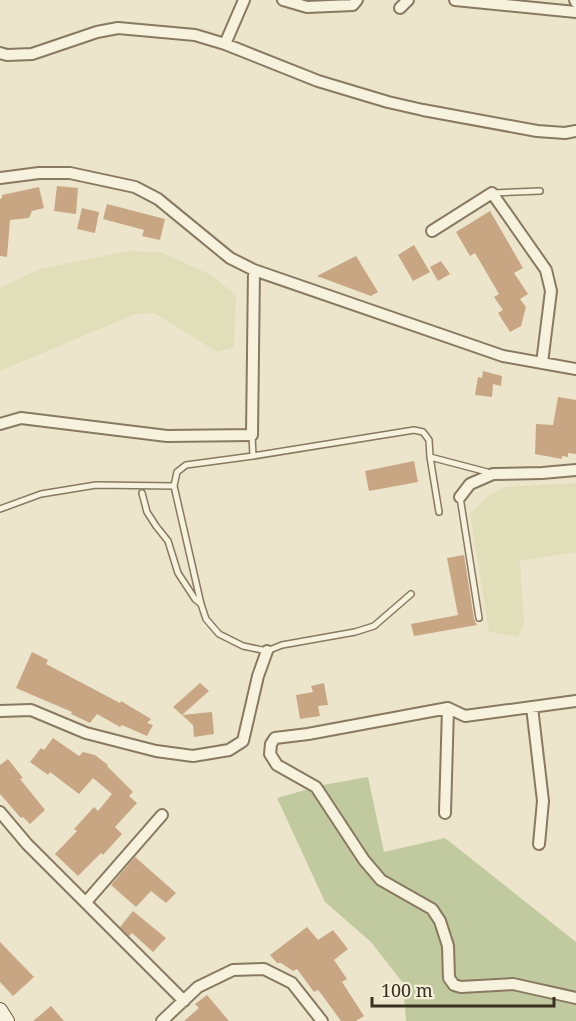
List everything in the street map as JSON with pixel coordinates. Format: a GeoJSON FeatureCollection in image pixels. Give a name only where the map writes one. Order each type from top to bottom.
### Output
{"type":"FeatureCollection","features":[{"type":"Feature","properties":{"kind":"main road"},"geometry":{"type":"LineString","coordinates":[[0,1010],[7,1021]]}},
{"type":"Feature","properties":{"kind":"street"},"geometry":{"type":"LineString","coordinates":[[225,44],[244,0]]}},
{"type":"Feature","properties":{"kind":"street"},"geometry":{"type":"LineString","coordinates":[[283,0],[307,7],[353,5],[357,0]]}},
{"type":"Feature","properties":{"kind":"street"},"geometry":{"type":"LineString","coordinates":[[455,0],[576,12]]}},
{"type":"Feature","properties":{"kind":"street"},"geometry":{"type":"LineString","coordinates":[[0,53],[32,54],[97,32],[118,28],[195,34],[318,81],[388,102],[537,131],[576,131]]}},
{"type":"Feature","properties":{"kind":"street"},"geometry":{"type":"LineString","coordinates":[[0,178],[39,173],[70,173],[135,187],[158,199],[230,258],[254,270],[503,356],[576,369]]}},
{"type":"Feature","properties":{"kind":"street"},"geometry":{"type":"LineString","coordinates":[[432,231],[492,194],[546,270],[550,291],[542,363]]}},
{"type":"Feature","properties":{"kind":"street"},"geometry":{"type":"LineString","coordinates":[[0,424],[21,418],[167,436],[252,435],[254,270]]}},
{"type":"Feature","properties":{"kind":"street"},"geometry":{"type":"LineString","coordinates":[[460,497],[470,484],[493,474],[576,470]]}},
{"type":"Feature","properties":{"kind":"street"},"geometry":{"type":"LineString","coordinates":[[0,711],[31,710],[86,733],[156,751],[193,756],[229,750],[243,741],[258,676],[267,651]]}},
{"type":"Feature","properties":{"kind":"street"},"geometry":{"type":"LineString","coordinates":[[576,701],[465,716],[448,708],[275,738],[271,744],[270,754],[277,765],[316,787],[364,860],[381,880],[432,909],[440,921],[448,946],[449,978],[454,985],[461,987],[513,984],[576,998]]}},
{"type":"Feature","properties":{"kind":"street"},"geometry":{"type":"LineString","coordinates":[[445,813],[448,708]]}},
{"type":"Feature","properties":{"kind":"street"},"geometry":{"type":"LineString","coordinates":[[532,708],[543,801],[539,844]]}},
{"type":"Feature","properties":{"kind":"street"},"geometry":{"type":"LineString","coordinates":[[86,902],[162,814]]}},
{"type":"Feature","properties":{"kind":"street"},"geometry":{"type":"LineString","coordinates":[[1,816],[184,1001]]}},
{"type":"Feature","properties":{"kind":"street"},"geometry":{"type":"LineString","coordinates":[[162,1021],[198,987],[233,970],[264,969],[292,982],[322,1021]]}},
{"type":"Feature","properties":{"kind":"lane"},"geometry":{"type":"LineString","coordinates":[[492,194],[540,191]]}},
{"type":"Feature","properties":{"kind":"lane"},"geometry":{"type":"LineString","coordinates":[[411,594],[374,626],[354,632],[282,645],[267,651],[243,646],[219,634],[206,619],[201,604],[174,486],[177,472],[186,465],[414,430],[423,432],[429,440],[439,512]]}},
{"type":"Feature","properties":{"kind":"lane"},"geometry":{"type":"LineString","coordinates":[[252,435],[253,456]]}},
{"type":"Feature","properties":{"kind":"lane"},"geometry":{"type":"LineString","coordinates":[[430,457],[493,474]]}},
{"type":"Feature","properties":{"kind":"lane"},"geometry":{"type":"LineString","coordinates":[[0,509],[41,494],[96,485],[174,486]]}},
{"type":"Feature","properties":{"kind":"lane"},"geometry":{"type":"LineString","coordinates":[[142,493],[147,512],[168,541],[178,573],[195,599],[201,604]]}},
{"type":"Feature","properties":{"kind":"lane"},"geometry":{"type":"LineString","coordinates":[[460,497],[479,618]]}},
{"type":"Feature","properties":{"kind":"shaded area"},"geometry":{"type":"Polygon","coordinates":[[[128,251],[161,252],[211,275],[236,295],[234,347],[217,352],[154,313],[135,314],[0,371],[0,288],[40,269],[128,251]]]}},
{"type":"Feature","properties":{"kind":"shaded area"},"geometry":{"type":"Polygon","coordinates":[[[576,483],[576,552],[520,561],[524,622],[518,637],[489,632],[470,513],[490,495],[505,487],[576,483]]]}},
{"type":"Feature","properties":{"kind":"green space"},"geometry":{"type":"Polygon","coordinates":[[[368,777],[384,852],[445,838],[576,942],[576,1021],[406,1021],[403,983],[371,942],[325,902],[277,798],[323,785],[368,777]]]}},
{"type":"Feature","properties":{"kind":"building"},"geometry":{"type":"Polygon","coordinates":[[[57,186],[78,188],[76,214],[54,211],[57,186]]]}},
{"type":"Feature","properties":{"kind":"building"},"geometry":{"type":"Polygon","coordinates":[[[39,187],[44,208],[32,211],[29,218],[10,220],[7,257],[0,256],[0,199],[2,195],[39,187]]]}},
{"type":"Feature","properties":{"kind":"building"},"geometry":{"type":"Polygon","coordinates":[[[107,204],[165,219],[160,240],[142,236],[144,230],[103,219],[107,204]]]}},
{"type":"Feature","properties":{"kind":"building"},"geometry":{"type":"Polygon","coordinates":[[[82,208],[99,212],[95,233],[77,229],[82,208]]]}},
{"type":"Feature","properties":{"kind":"building"},"geometry":{"type":"Polygon","coordinates":[[[490,211],[523,268],[514,273],[528,294],[520,299],[526,307],[521,326],[510,332],[498,313],[503,310],[494,297],[499,294],[475,253],[470,256],[456,232],[490,211]]]}},
{"type":"Feature","properties":{"kind":"building"},"geometry":{"type":"Polygon","coordinates":[[[414,245],[430,272],[413,281],[398,255],[414,245]]]}},
{"type":"Feature","properties":{"kind":"building"},"geometry":{"type":"Polygon","coordinates":[[[356,256],[378,292],[371,296],[317,276],[356,256]]]}},
{"type":"Feature","properties":{"kind":"building"},"geometry":{"type":"Polygon","coordinates":[[[441,261],[450,274],[438,281],[430,267],[441,261]]]}},
{"type":"Feature","properties":{"kind":"building"},"geometry":{"type":"Polygon","coordinates":[[[483,371],[502,376],[501,386],[493,384],[492,397],[475,395],[478,377],[482,378],[483,371]]]}},
{"type":"Feature","properties":{"kind":"building"},"geometry":{"type":"Polygon","coordinates":[[[558,397],[576,400],[576,454],[568,453],[568,457],[562,456],[562,459],[535,454],[536,424],[553,425],[558,397]]]}},
{"type":"Feature","properties":{"kind":"building"},"geometry":{"type":"Polygon","coordinates":[[[414,461],[418,482],[369,491],[365,471],[414,461]]]}},
{"type":"Feature","properties":{"kind":"building"},"geometry":{"type":"Polygon","coordinates":[[[464,555],[474,619],[477,625],[414,636],[411,624],[458,615],[447,558],[464,555]]]}},
{"type":"Feature","properties":{"kind":"building"},"geometry":{"type":"Polygon","coordinates":[[[32,652],[48,660],[46,664],[120,703],[121,701],[151,719],[147,723],[153,725],[147,736],[122,725],[120,727],[97,714],[90,723],[71,714],[72,712],[16,688],[32,652]]]}},
{"type":"Feature","properties":{"kind":"building"},"geometry":{"type":"Polygon","coordinates":[[[200,683],[209,691],[182,715],[173,707],[200,683]]]}},
{"type":"Feature","properties":{"kind":"building"},"geometry":{"type":"Polygon","coordinates":[[[324,683],[328,705],[318,706],[320,716],[300,719],[296,695],[313,692],[311,686],[324,683]]]}},
{"type":"Feature","properties":{"kind":"building"},"geometry":{"type":"Polygon","coordinates":[[[212,712],[214,734],[194,737],[193,725],[182,715],[212,712]]]}},
{"type":"Feature","properties":{"kind":"building"},"geometry":{"type":"Polygon","coordinates":[[[53,738],[79,756],[83,752],[95,755],[108,765],[133,792],[129,796],[137,803],[115,827],[122,834],[103,855],[101,853],[78,876],[55,854],[77,831],[74,829],[94,807],[98,811],[112,794],[93,778],[79,794],[50,772],[48,775],[30,762],[41,748],[44,750],[53,738]]]}},
{"type":"Feature","properties":{"kind":"building"},"geometry":{"type":"Polygon","coordinates":[[[8,759],[23,778],[20,779],[45,810],[30,824],[23,817],[21,818],[0,794],[0,765],[8,759]]]}},
{"type":"Feature","properties":{"kind":"building"},"geometry":{"type":"Polygon","coordinates":[[[135,857],[176,893],[166,903],[151,891],[136,907],[111,885],[135,857]]]}},
{"type":"Feature","properties":{"kind":"building"},"geometry":{"type":"Polygon","coordinates":[[[133,911],[166,938],[153,952],[132,933],[129,936],[120,927],[133,911]]]}},
{"type":"Feature","properties":{"kind":"building"},"geometry":{"type":"Polygon","coordinates":[[[307,927],[318,940],[333,930],[348,949],[334,960],[347,979],[342,982],[364,1016],[356,1021],[341,1021],[318,990],[314,992],[297,969],[293,971],[277,963],[270,955],[307,927]]]}},
{"type":"Feature","properties":{"kind":"building"},"geometry":{"type":"Polygon","coordinates":[[[0,942],[34,977],[13,996],[0,982],[0,942]]]}},
{"type":"Feature","properties":{"kind":"building"},"geometry":{"type":"Polygon","coordinates":[[[207,995],[229,1021],[184,1021],[199,1008],[195,1004],[207,995]]]}},
{"type":"Feature","properties":{"kind":"building"},"geometry":{"type":"Polygon","coordinates":[[[51,1006],[64,1021],[33,1021],[51,1006]]]}}]}
